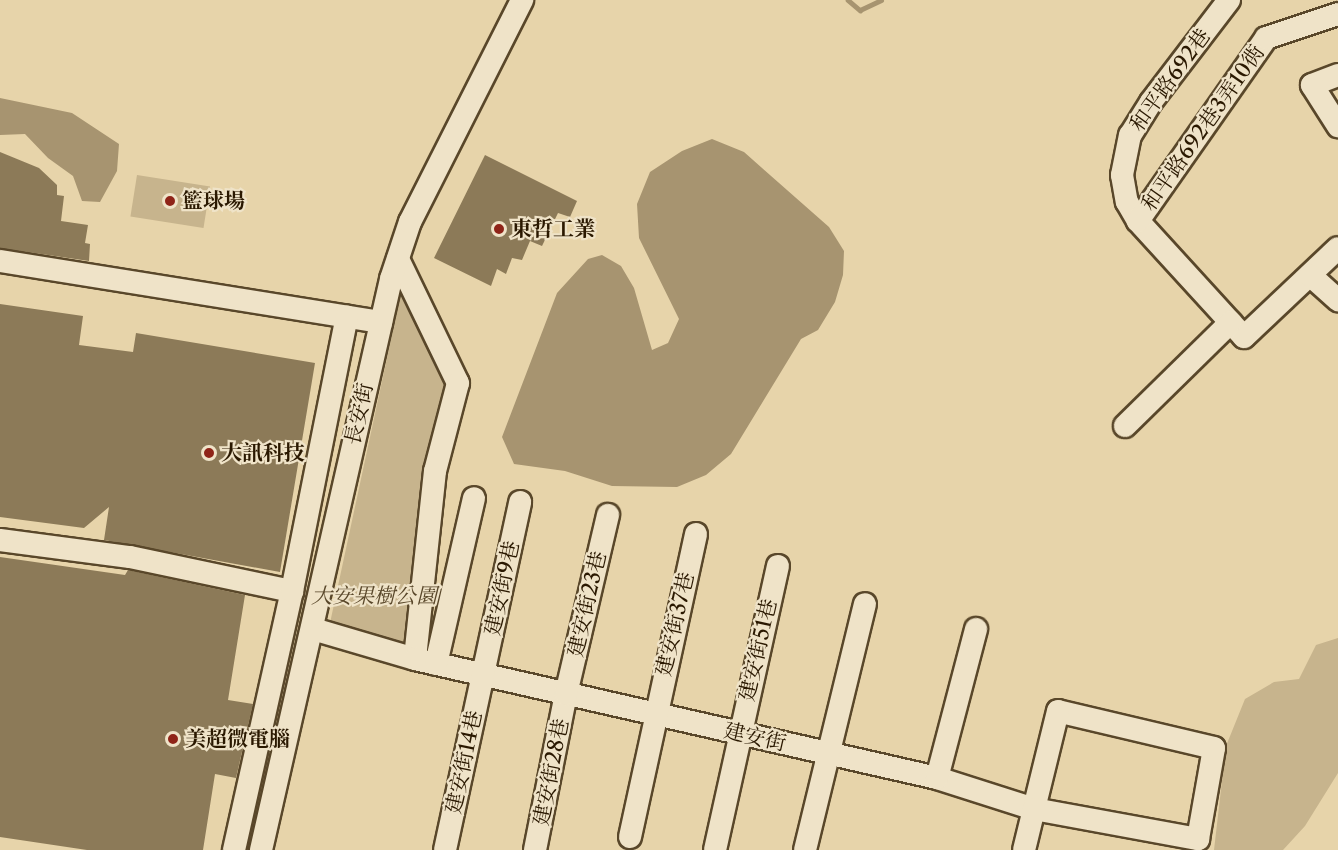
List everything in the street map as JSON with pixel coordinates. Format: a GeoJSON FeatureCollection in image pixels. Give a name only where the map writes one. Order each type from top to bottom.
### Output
{"type":"FeatureCollection","features":[{"type":"Feature","properties":{"kind":"street","name":"長安街"},"geometry":{"type":"LineString","coordinates":[[261,850],[381,322],[398,259],[410,222],[522,0]]}},
{"type":"Feature","properties":{"kind":"street","name":"和平路692巷"},"geometry":{"type":"LineString","coordinates":[[1229,0],[1151,102],[1130,135],[1122,175],[1127,202],[1138,221],[1238,330]]}},
{"type":"Feature","properties":{"kind":"street","name":"和平路692巷3弄10衖"},"geometry":{"type":"LineString","coordinates":[[1138,221],[1266,38],[1338,14]]}},
{"type":"Feature","properties":{"kind":"street"},"geometry":{"type":"LineString","coordinates":[[1338,75],[1312,85],[1338,126]]}},
{"type":"Feature","properties":{"kind":"street"},"geometry":{"type":"LineString","coordinates":[[1125,426],[1238,330],[1310,275],[1338,248]]}},
{"type":"Feature","properties":{"kind":"street"},"geometry":{"type":"LineString","coordinates":[[398,259],[458,382],[435,471],[426,661]]}},
{"type":"Feature","properties":{"kind":"street"},"geometry":{"type":"LineString","coordinates":[[0,261],[381,322]]}},
{"type":"Feature","properties":{"kind":"street"},"geometry":{"type":"LineString","coordinates":[[1310,275],[1338,300]]}},
{"type":"Feature","properties":{"kind":"street"},"geometry":{"type":"LineString","coordinates":[[234,850],[292,591],[347,316]]}},
{"type":"Feature","properties":{"kind":"street"},"geometry":{"type":"LineString","coordinates":[[426,661],[474,498]]}},
{"type":"Feature","properties":{"kind":"street","name":"建安街9巷"},"geometry":{"type":"LineString","coordinates":[[483,675],[520,502]]}},
{"type":"Feature","properties":{"kind":"street","name":"建安街23巷"},"geometry":{"type":"LineString","coordinates":[[566,694],[608,515]]}},
{"type":"Feature","properties":{"kind":"street","name":"建安街37巷"},"geometry":{"type":"LineString","coordinates":[[630,837],[696,534]]}},
{"type":"Feature","properties":{"kind":"street"},"geometry":{"type":"LineString","coordinates":[[0,540],[130,557],[292,591]]}},
{"type":"Feature","properties":{"kind":"street","name":"建安街51巷"},"geometry":{"type":"LineString","coordinates":[[715,850],[778,566]]}},
{"type":"Feature","properties":{"kind":"street"},"geometry":{"type":"LineString","coordinates":[[806,850],[865,604]]}},
{"type":"Feature","properties":{"kind":"street","name":"建安街"},"geometry":{"type":"LineString","coordinates":[[313,629],[483,675],[937,778],[1034,809],[1198,839],[1214,748],[1058,711],[1034,809]]}},
{"type":"Feature","properties":{"kind":"street"},"geometry":{"type":"LineString","coordinates":[[937,778],[976,629]]}},
{"type":"Feature","properties":{"kind":"street","name":"建安街14巷"},"geometry":{"type":"LineString","coordinates":[[445,850],[483,675]]}},
{"type":"Feature","properties":{"kind":"street","name":"建安街28巷"},"geometry":{"type":"LineString","coordinates":[[535,850],[566,694]]}},
{"type":"Feature","properties":{"kind":"street"},"geometry":{"type":"LineString","coordinates":[[1024,850],[1034,809]]}},
{"type":"Feature","properties":{"kind":"green space","name":"籃球場"},"geometry":{"type":"Polygon","coordinates":[[[137,175],[210,187],[204,228],[130,216],[137,175]]]}},
{"type":"Feature","properties":{"kind":"green space","name":"大安果樹公園"},"geometry":{"type":"Polygon","coordinates":[[[404,279],[453,378],[428,473],[405,644],[330,623],[404,279]]]}},
{"type":"Feature","properties":{"kind":"green space"},"geometry":{"type":"Polygon","coordinates":[[[1338,638],[1338,773],[1305,826],[1283,850],[1214,850],[1226,746],[1245,699],[1274,682],[1299,679],[1316,645],[1338,638]]]}},
{"type":"Feature","properties":{"kind":"shaded area"},"geometry":{"type":"Polygon","coordinates":[[[0,98],[72,113],[119,144],[117,171],[100,202],[82,201],[73,176],[48,158],[25,134],[0,135],[0,98]]]}},
{"type":"Feature","properties":{"kind":"shaded area"},"geometry":{"type":"Polygon","coordinates":[[[712,139],[744,152],[829,227],[844,251],[843,275],[835,302],[818,330],[801,339],[731,454],[706,475],[677,487],[612,486],[565,471],[514,464],[502,437],[557,293],[588,259],[602,255],[621,266],[634,288],[652,350],[668,343],[679,319],[639,238],[637,204],[650,172],[682,151],[712,139]]]}},
{"type":"Feature","properties":{"kind":"building"},"geometry":{"type":"Polygon","coordinates":[[[0,152],[39,168],[57,185],[57,195],[64,196],[61,221],[88,225],[85,243],[90,244],[89,261],[0,248],[0,152]]]}},
{"type":"Feature","properties":{"kind":"building","name":"東哲工業"},"geometry":{"type":"Polygon","coordinates":[[[485,155],[577,201],[570,217],[558,213],[542,246],[530,241],[522,260],[512,258],[506,274],[497,269],[491,286],[434,258],[485,155]]]}},
{"type":"Feature","properties":{"kind":"building","name":"大訊科技"},"geometry":{"type":"Polygon","coordinates":[[[0,304],[83,316],[79,345],[133,352],[136,333],[315,363],[280,572],[104,540],[109,507],[84,528],[0,517],[0,304]]]}},
{"type":"Feature","properties":{"kind":"building"},"geometry":{"type":"Polygon","coordinates":[[[0,557],[125,575],[128,570],[245,595],[228,700],[253,704],[236,778],[215,774],[203,850],[87,850],[0,837],[0,557]]]}},
{"type":"Feature","properties":{"kind":"waterway"},"geometry":{"type":"LineString","coordinates":[[848,0],[860,10],[881,0]]}},
{"type":"Feature","properties":{"kind":"place","name":"籃球場"},"geometry":{"type":"Point","coordinates":[170,201]}},
{"type":"Feature","properties":{"kind":"place","name":"東哲工業"},"geometry":{"type":"Point","coordinates":[499,229]}},
{"type":"Feature","properties":{"kind":"place","name":"大訊科技"},"geometry":{"type":"Point","coordinates":[209,453]}},
{"type":"Feature","properties":{"kind":"place","name":"美超微電腦"},"geometry":{"type":"Point","coordinates":[173,739]}}]}
